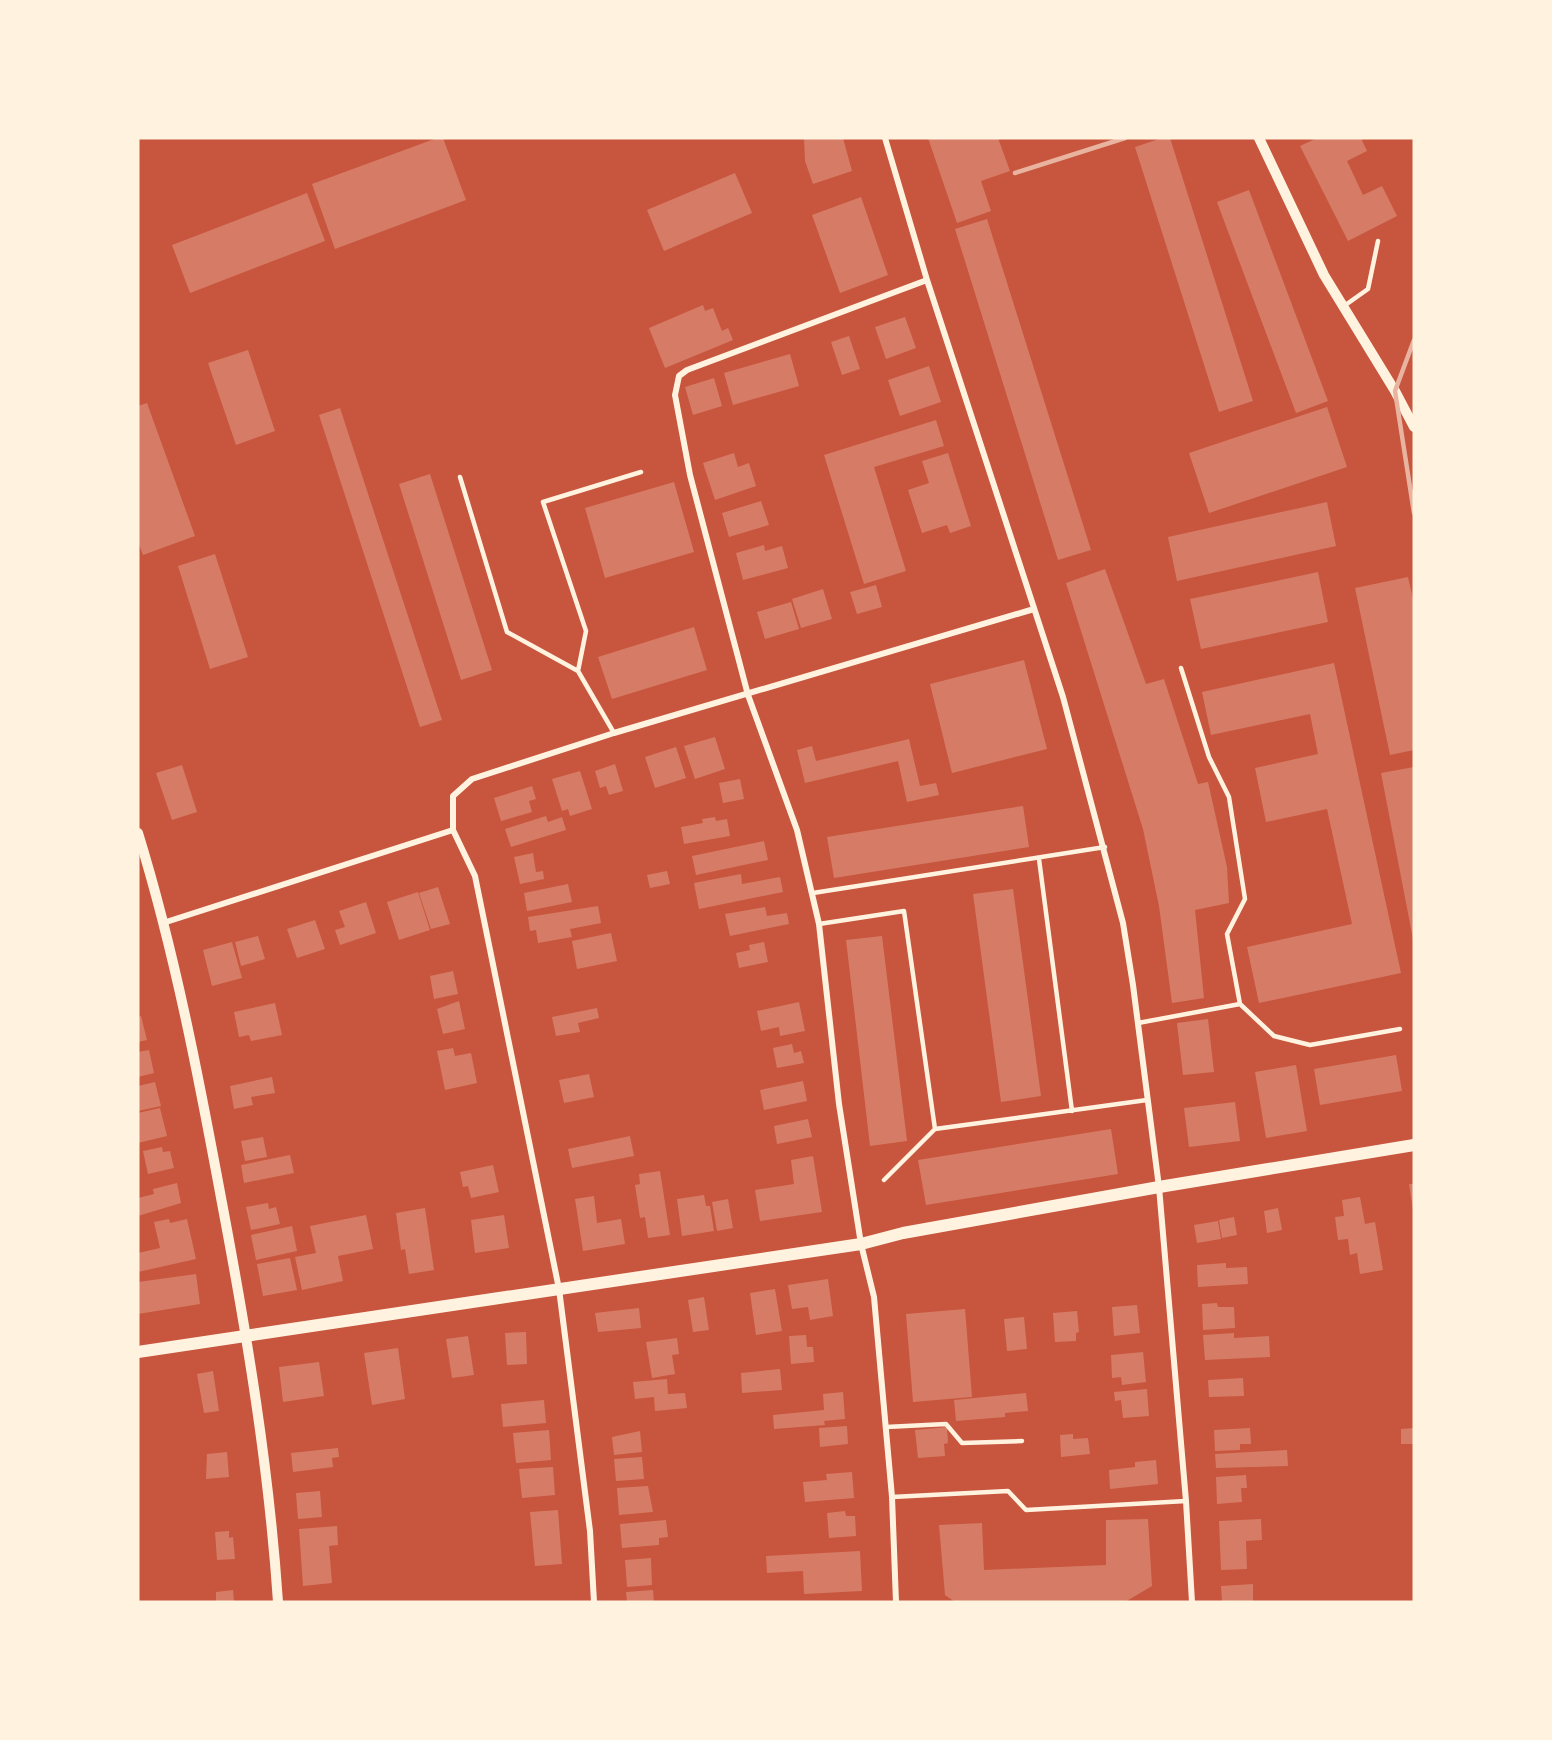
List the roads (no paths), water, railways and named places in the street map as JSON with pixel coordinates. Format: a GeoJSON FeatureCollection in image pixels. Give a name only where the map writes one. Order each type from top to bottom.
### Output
{"type":"FeatureCollection","features":[{"type":"Feature","properties":{"kind":"main road"},"geometry":{"type":"LineString","coordinates":[[138,1352],[861,1244],[903,1233],[1159,1187],[1414,1145]]}},
{"type":"Feature","properties":{"kind":"street"},"geometry":{"type":"LineString","coordinates":[[885,138],[927,280],[1077,745],[1123,923],[1159,1187],[1186,1501],[1192,1602]]}},
{"type":"Feature","properties":{"kind":"street"},"geometry":{"type":"LineString","coordinates":[[1259,138],[1324,275],[1411,414],[1414,427]]}},
{"type":"Feature","properties":{"kind":"street"},"geometry":{"type":"LineString","coordinates":[[896,1602],[892,1497],[874,1297],[861,1244],[839,1104],[819,924],[797,830],[748,695],[690,476],[675,394],[679,376],[687,370],[927,280]]}},
{"type":"Feature","properties":{"kind":"street"},"geometry":{"type":"LineString","coordinates":[[594,1602],[590,1530],[559,1289],[475,876],[453,830],[453,796],[472,779],[614,734],[1034,609]]}},
{"type":"Feature","properties":{"kind":"street"},"geometry":{"type":"LineString","coordinates":[[163,923],[453,830]]}},
{"type":"Feature","properties":{"kind":"street"},"geometry":{"type":"LineString","coordinates":[[138,832],[141,854],[163,923],[208,1127],[247,1336],[278,1602]]}},
{"type":"Feature","properties":{"kind":"lane"},"geometry":{"type":"LineString","coordinates":[[1344,306],[1368,289],[1378,241]]}},
{"type":"Feature","properties":{"kind":"lane"},"geometry":{"type":"LineString","coordinates":[[578,671],[586,631],[543,502],[641,472]]}},
{"type":"Feature","properties":{"kind":"lane"},"geometry":{"type":"LineString","coordinates":[[460,477],[507,633],[578,671],[614,734]]}},
{"type":"Feature","properties":{"kind":"lane"},"geometry":{"type":"LineString","coordinates":[[1181,668],[1209,758],[1229,796],[1245,899],[1227,934],[1240,1004],[1274,1036],[1310,1045],[1400,1029]]}},
{"type":"Feature","properties":{"kind":"lane"},"geometry":{"type":"LineString","coordinates":[[813,893],[1105,848]]}},
{"type":"Feature","properties":{"kind":"lane"},"geometry":{"type":"LineString","coordinates":[[1039,859],[1072,1111]]}},
{"type":"Feature","properties":{"kind":"lane"},"geometry":{"type":"LineString","coordinates":[[819,924],[904,911],[935,1130]]}},
{"type":"Feature","properties":{"kind":"lane"},"geometry":{"type":"LineString","coordinates":[[1138,1023],[1240,1004]]}},
{"type":"Feature","properties":{"kind":"lane"},"geometry":{"type":"LineString","coordinates":[[884,1180],[935,1130],[1147,1100]]}},
{"type":"Feature","properties":{"kind":"lane"},"geometry":{"type":"LineString","coordinates":[[886,1427],[946,1424],[962,1443],[1022,1441]]}},
{"type":"Feature","properties":{"kind":"lane"},"geometry":{"type":"LineString","coordinates":[[892,1497],[1008,1491],[1026,1510],[1186,1501]]}},
{"type":"Feature","properties":{"kind":"railway"},"geometry":{"type":"LineString","coordinates":[[1015,173],[1125,138]]}},
{"type":"Feature","properties":{"kind":"railway"},"geometry":{"type":"LineString","coordinates":[[1414,340],[1395,391],[1414,513]]}}]}
